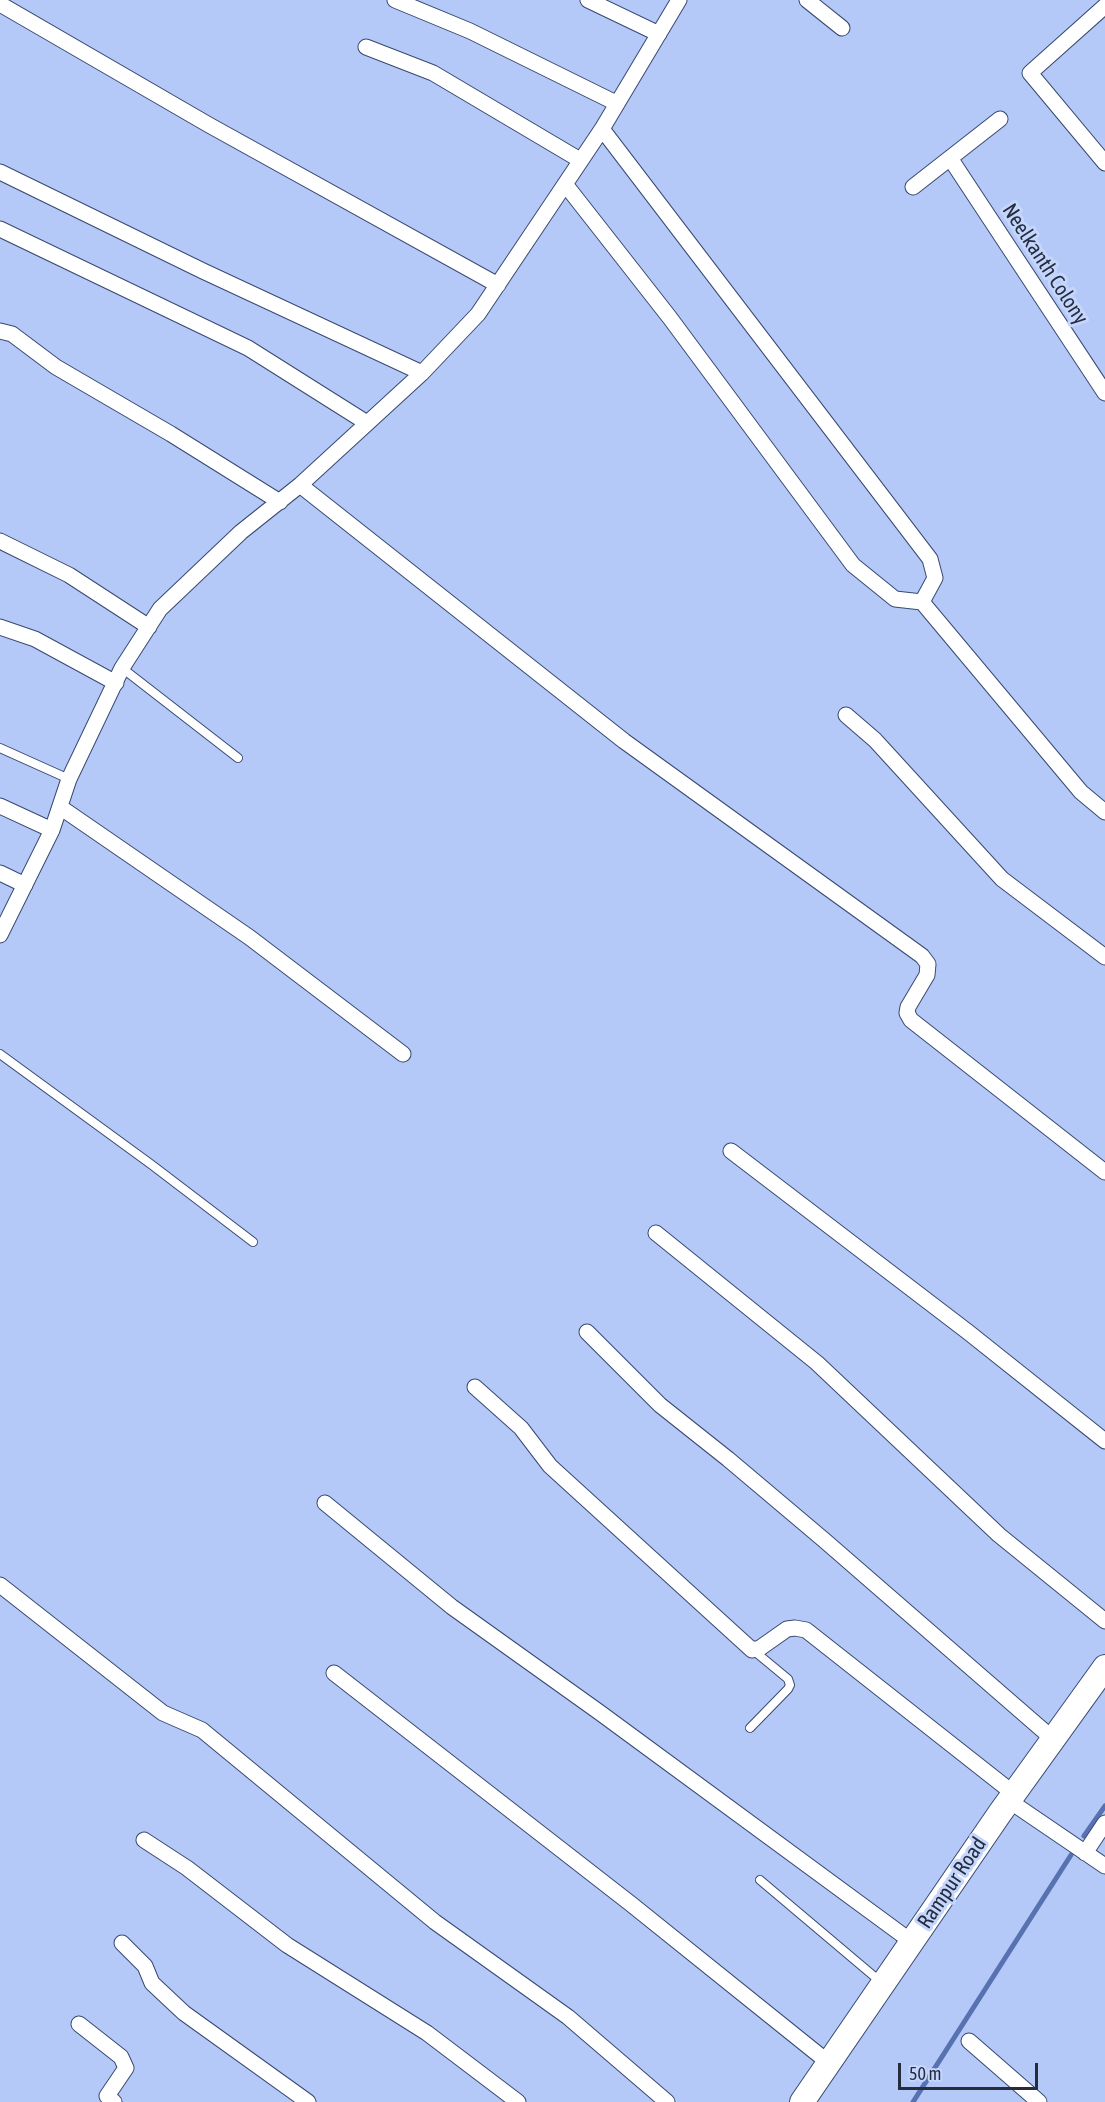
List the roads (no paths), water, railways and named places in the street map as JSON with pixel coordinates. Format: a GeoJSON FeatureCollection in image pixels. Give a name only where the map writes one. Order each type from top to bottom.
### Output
{"type":"FeatureCollection","features":[{"type":"Feature","properties":{"kind":"main road","name":"Rampur Road"},"geometry":{"type":"LineString","coordinates":[[802,2102],[1011,1797],[1105,1667]]}},
{"type":"Feature","properties":{"kind":"street"},"geometry":{"type":"LineString","coordinates":[[394,0],[470,31],[616,103]]}},
{"type":"Feature","properties":{"kind":"street"},"geometry":{"type":"LineString","coordinates":[[588,0],[659,33]]}},
{"type":"Feature","properties":{"kind":"street"},"geometry":{"type":"LineString","coordinates":[[0,935],[52,830],[69,779],[123,668],[160,609],[241,532],[300,485],[422,373],[478,314],[602,129],[679,0]]}},
{"type":"Feature","properties":{"kind":"street"},"geometry":{"type":"LineString","coordinates":[[807,0],[842,28]]}},
{"type":"Feature","properties":{"kind":"street"},"geometry":{"type":"LineString","coordinates":[[0,4],[209,125],[498,285]]}},
{"type":"Feature","properties":{"kind":"street"},"geometry":{"type":"LineString","coordinates":[[1105,6],[1030,73],[1105,163]]}},
{"type":"Feature","properties":{"kind":"street"},"geometry":{"type":"LineString","coordinates":[[366,47],[432,73],[580,160]]}},
{"type":"Feature","properties":{"kind":"street"},"geometry":{"type":"LineString","coordinates":[[913,187],[1000,119]]}},
{"type":"Feature","properties":{"kind":"street"},"geometry":{"type":"LineString","coordinates":[[602,129],[930,559],[935,578],[922,602]]}},
{"type":"Feature","properties":{"kind":"street","name":"Neelkanth Colony"},"geometry":{"type":"LineString","coordinates":[[950,158],[1105,393]]}},
{"type":"Feature","properties":{"kind":"street"},"geometry":{"type":"LineString","coordinates":[[0,172],[203,271],[422,373]]}},
{"type":"Feature","properties":{"kind":"street"},"geometry":{"type":"LineString","coordinates":[[565,184],[670,318],[853,566],[896,599],[922,602],[1081,792],[1105,812]]}},
{"type":"Feature","properties":{"kind":"street"},"geometry":{"type":"LineString","coordinates":[[0,229],[248,348],[367,423]]}},
{"type":"Feature","properties":{"kind":"street"},"geometry":{"type":"LineString","coordinates":[[0,331],[12,334],[56,367],[171,434],[280,502]]}},
{"type":"Feature","properties":{"kind":"street"},"geometry":{"type":"LineString","coordinates":[[300,485],[624,741],[922,956],[928,964],[927,975],[908,1006],[907,1013],[910,1020],[1105,1172]]}},
{"type":"Feature","properties":{"kind":"street"},"geometry":{"type":"LineString","coordinates":[[0,541],[69,575],[149,627]]}},
{"type":"Feature","properties":{"kind":"street"},"geometry":{"type":"LineString","coordinates":[[0,627],[34,639],[116,683]]}},
{"type":"Feature","properties":{"kind":"street"},"geometry":{"type":"LineString","coordinates":[[846,715],[875,740],[1002,879],[1105,957]]}},
{"type":"Feature","properties":{"kind":"street"},"geometry":{"type":"LineString","coordinates":[[0,806],[52,830]]}},
{"type":"Feature","properties":{"kind":"street"},"geometry":{"type":"LineString","coordinates":[[60,807],[249,937],[403,1054]]}},
{"type":"Feature","properties":{"kind":"street"},"geometry":{"type":"LineString","coordinates":[[0,873],[25,885]]}},
{"type":"Feature","properties":{"kind":"street"},"geometry":{"type":"LineString","coordinates":[[731,1151],[968,1332],[1105,1442]]}},
{"type":"Feature","properties":{"kind":"street"},"geometry":{"type":"LineString","coordinates":[[656,1233],[817,1363],[999,1535],[1105,1621]]}},
{"type":"Feature","properties":{"kind":"street"},"geometry":{"type":"LineString","coordinates":[[587,1332],[660,1405],[807,1526],[1053,1739]]}},
{"type":"Feature","properties":{"kind":"street"},"geometry":{"type":"LineString","coordinates":[[475,1387],[521,1428],[550,1466],[752,1650],[760,1648],[787,1629],[806,1630],[1011,1797],[1105,1866]]}},
{"type":"Feature","properties":{"kind":"street"},"geometry":{"type":"LineString","coordinates":[[325,1503],[452,1607],[912,1942]]}},
{"type":"Feature","properties":{"kind":"street"},"geometry":{"type":"LineString","coordinates":[[0,1585],[163,1713],[202,1730],[435,1922],[568,2017],[668,2102]]}},
{"type":"Feature","properties":{"kind":"street"},"geometry":{"type":"LineString","coordinates":[[334,1672],[612,1889],[829,2063]]}},
{"type":"Feature","properties":{"kind":"street"},"geometry":{"type":"LineString","coordinates":[[1085,1853],[1105,1823]]}},
{"type":"Feature","properties":{"kind":"street"},"geometry":{"type":"LineString","coordinates":[[144,1840],[187,1868],[287,1945],[427,2033],[518,2102]]}},
{"type":"Feature","properties":{"kind":"street"},"geometry":{"type":"LineString","coordinates":[[122,1943],[145,1966],[153,1983],[184,2013],[308,2102]]}},
{"type":"Feature","properties":{"kind":"street"},"geometry":{"type":"LineString","coordinates":[[79,2024],[121,2057],[126,2068],[107,2096],[114,2102]]}},
{"type":"Feature","properties":{"kind":"street"},"geometry":{"type":"LineString","coordinates":[[969,2041],[1039,2102]]}},
{"type":"Feature","properties":{"kind":"lane"},"geometry":{"type":"LineString","coordinates":[[123,668],[238,758]]}},
{"type":"Feature","properties":{"kind":"lane"},"geometry":{"type":"LineString","coordinates":[[0,748],[69,779]]}},
{"type":"Feature","properties":{"kind":"lane"},"geometry":{"type":"LineString","coordinates":[[0,1054],[253,1242]]}},
{"type":"Feature","properties":{"kind":"lane"},"geometry":{"type":"LineString","coordinates":[[750,1728],[790,1685],[788,1679],[752,1650]]}},
{"type":"Feature","properties":{"kind":"lane"},"geometry":{"type":"LineString","coordinates":[[760,1880],[883,1984]]}},
{"type":"Feature","properties":{"kind":"waterway"},"geometry":{"type":"LineString","coordinates":[[1084,1836],[1105,1806]]}},
{"type":"Feature","properties":{"kind":"waterway"},"geometry":{"type":"LineString","coordinates":[[913,2102],[1071,1855]]}}]}
